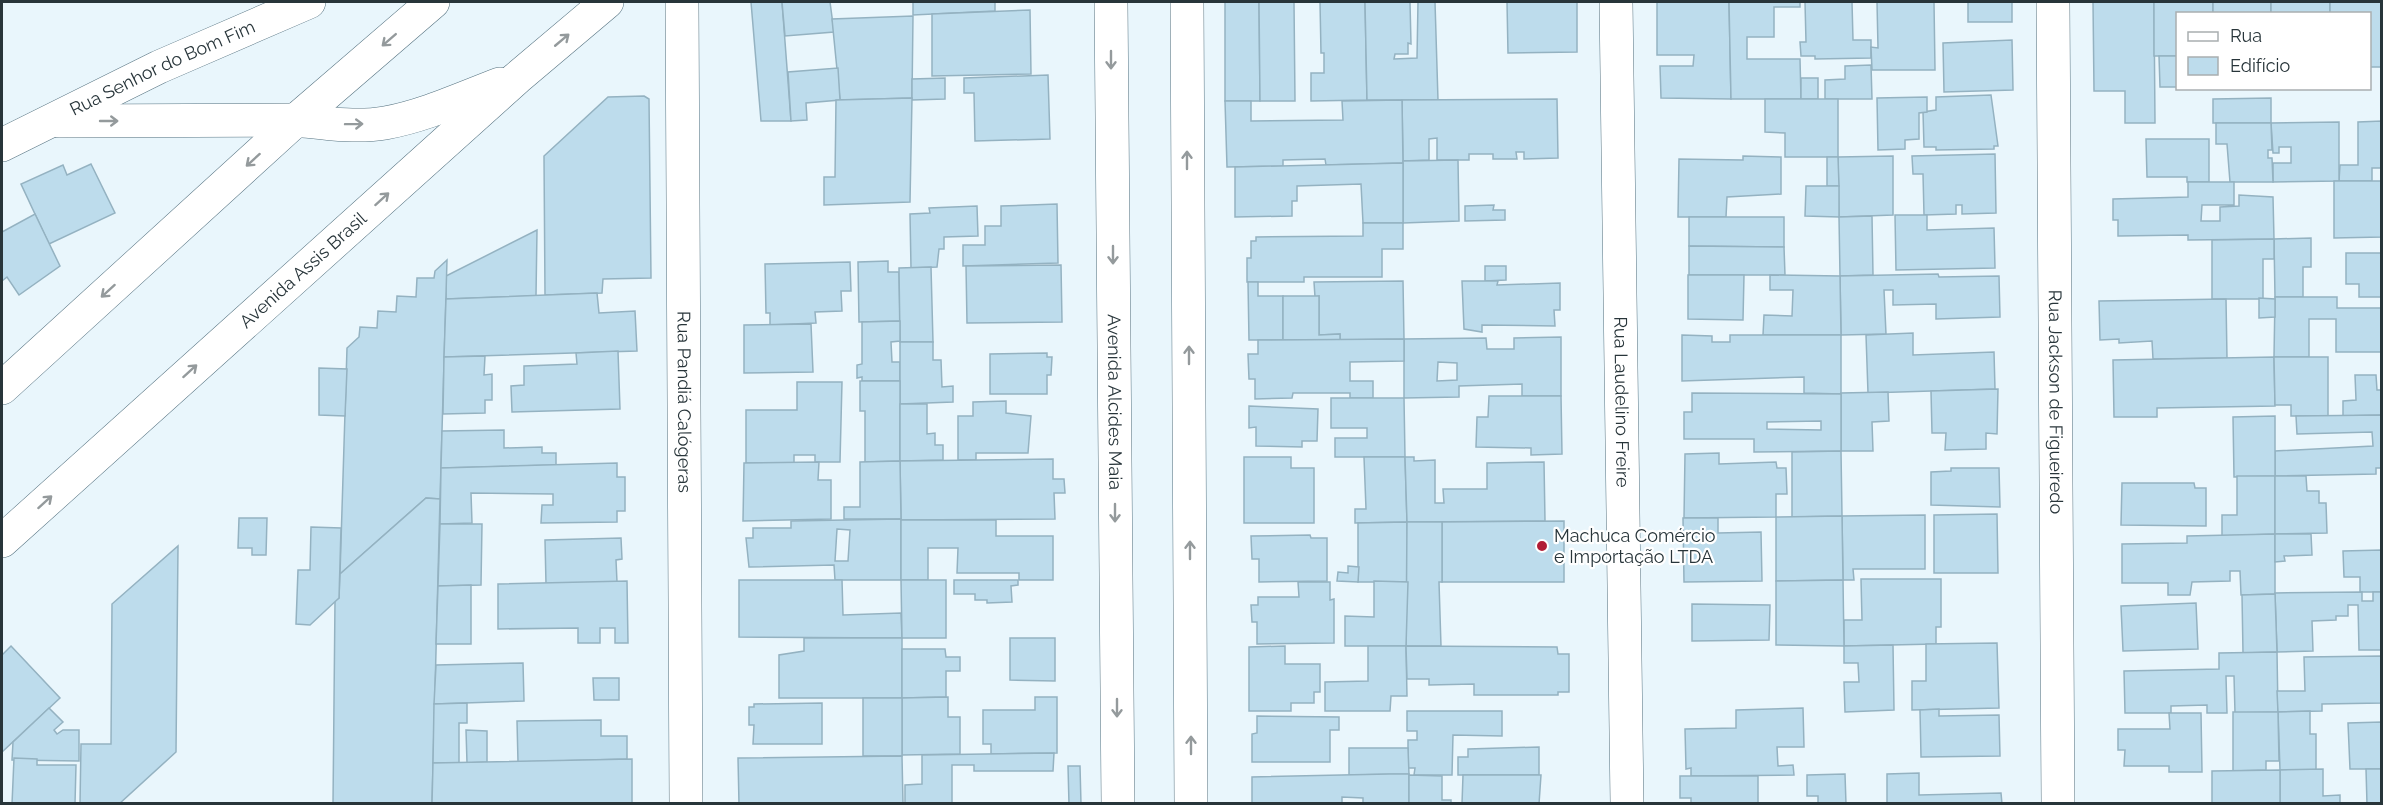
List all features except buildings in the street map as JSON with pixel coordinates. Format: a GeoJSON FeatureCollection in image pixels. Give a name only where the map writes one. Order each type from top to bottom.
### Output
{"type":"FeatureCollection","features":[{"type":"Feature","properties":{"kind":"street","name":"Rua Senhor do Bom Fim"},"geometry":{"type":"LineString","coordinates":[[2,145],[159,67],[309,2]]}},
{"type":"Feature","properties":{"kind":"street"},"geometry":{"type":"LineString","coordinates":[[2,388],[296,120],[433,2]]}},
{"type":"Feature","properties":{"kind":"street","name":"Avenida Assis Brasil"},"geometry":{"type":"LineString","coordinates":[[2,541],[517,78],[607,2]]}},
{"type":"Feature","properties":{"kind":"street","name":"Rua Pandiá Calógeras"},"geometry":{"type":"LineString","coordinates":[[682,2],[686,804]]}},
{"type":"Feature","properties":{"kind":"street","name":"Avenida Alcides Maia"},"geometry":{"type":"LineString","coordinates":[[1111,2],[1118,804]]}},
{"type":"Feature","properties":{"kind":"street"},"geometry":{"type":"LineString","coordinates":[[1186,2],[1191,804]]}},
{"type":"Feature","properties":{"kind":"street","name":"Rua Laudelino Freire"},"geometry":{"type":"LineString","coordinates":[[1616,2],[1627,804]]}},
{"type":"Feature","properties":{"kind":"street","name":"Rua Jackson de Figueiredo"},"geometry":{"type":"LineString","coordinates":[[2054,2],[2058,804]]}},
{"type":"Feature","properties":{"kind":"street","name":"Rua Senhor do Bom Fim"},"geometry":{"type":"LineString","coordinates":[[51,121],[296,120],[340,125],[384,124],[431,110],[517,78]]}},
{"type":"Feature","properties":{"kind":"place","name":"Machuca Comércio e Importação LTDA"},"geometry":{"type":"Point","coordinates":[1542,546]}}]}
